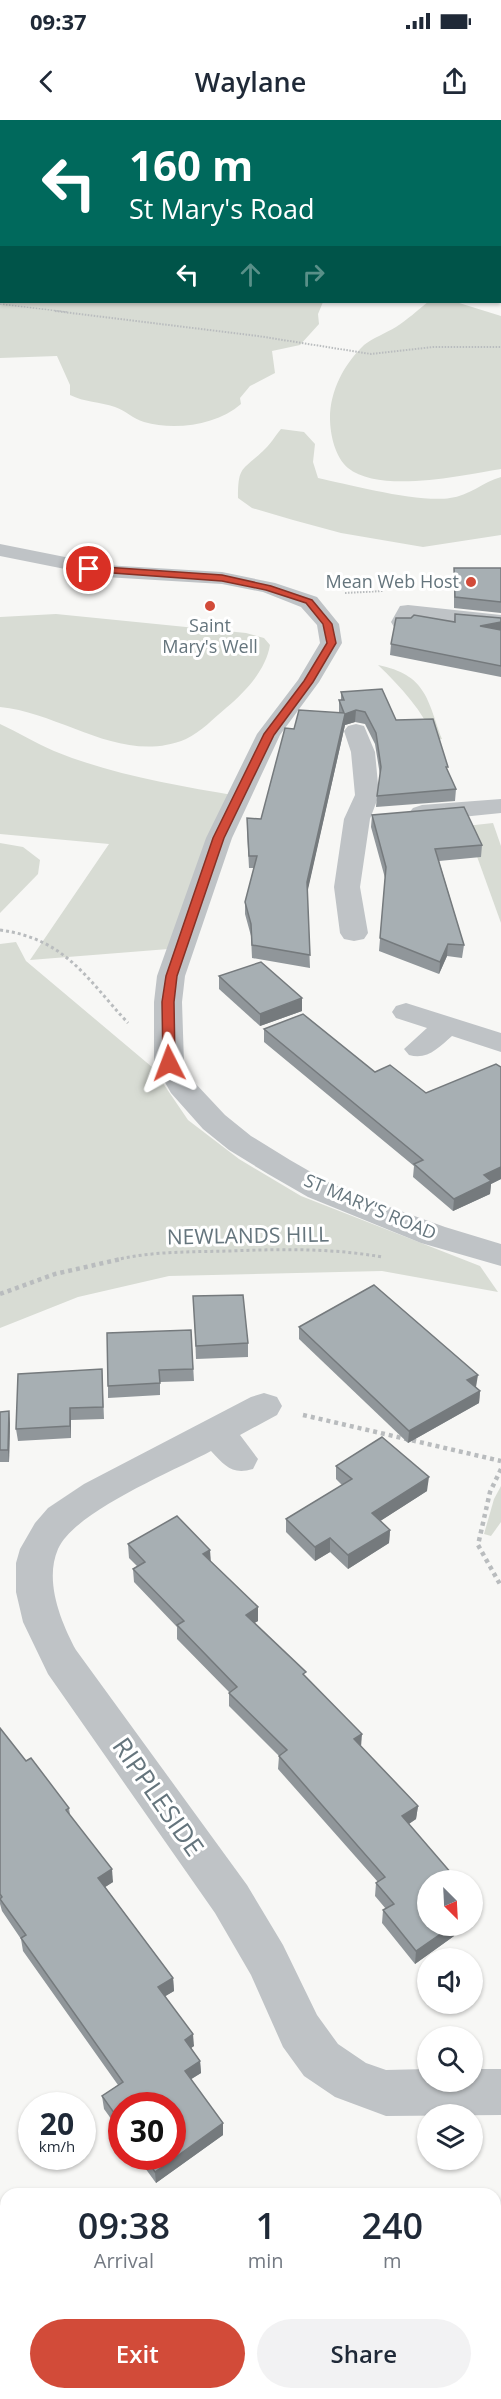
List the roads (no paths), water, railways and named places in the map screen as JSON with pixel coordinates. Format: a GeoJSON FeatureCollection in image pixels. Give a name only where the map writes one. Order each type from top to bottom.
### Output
{"type":"FeatureCollection","features":[{"type":"Feature","properties":{"kind":"street","name":"ST MARY'S ROAD"},"geometry":{"type":"LineString","coordinates":[[0,550],[105,572],[222,578],[268,587],[309,602],[328,624],[331,643],[309,682],[269,734],[219,838],[171,976],[168,1012],[169,1063],[182,1087],[214,1122],[240,1143],[279,1167],[319,1190],[372,1212],[433,1235],[501,1255]]}},
{"type":"Feature","properties":{"kind":"street"},"geometry":{"type":"LineString","coordinates":[[405,617],[501,621]]}},
{"type":"Feature","properties":{"kind":"street"},"geometry":{"type":"LineString","coordinates":[[356,732],[363,752],[367,795],[381,817]]}},
{"type":"Feature","properties":{"kind":"street"},"geometry":{"type":"LineString","coordinates":[[381,817],[501,806]]}},
{"type":"Feature","properties":{"kind":"street"},"geometry":{"type":"LineString","coordinates":[[354,933],[348,887],[381,817]]}},
{"type":"Feature","properties":{"kind":"street"},"geometry":{"type":"LineString","coordinates":[[406,1012],[501,1043]]}},
{"type":"Feature","properties":{"kind":"street"},"geometry":{"type":"LineString","coordinates":[[419,1048],[448,1025]]}},
{"type":"Feature","properties":{"kind":"street","name":"RIPPLESIDE"},"geometry":{"type":"LineString","coordinates":[[264,1406],[228,1446],[99,1493],[62,1518],[39,1548],[34,1572],[47,1634],[62,1662],[231,1899],[267,1960],[300,2031],[321,2060],[352,2081],[386,2093],[501,2091]]}},
{"type":"Feature","properties":{"kind":"place","name":"Mean Web Host"},"geometry":{"type":"Point","coordinates":[471,582]}},
{"type":"Feature","properties":{"kind":"place","name":"Saint Mary's Well"},"geometry":{"type":"Point","coordinates":[210,606]}}]}
